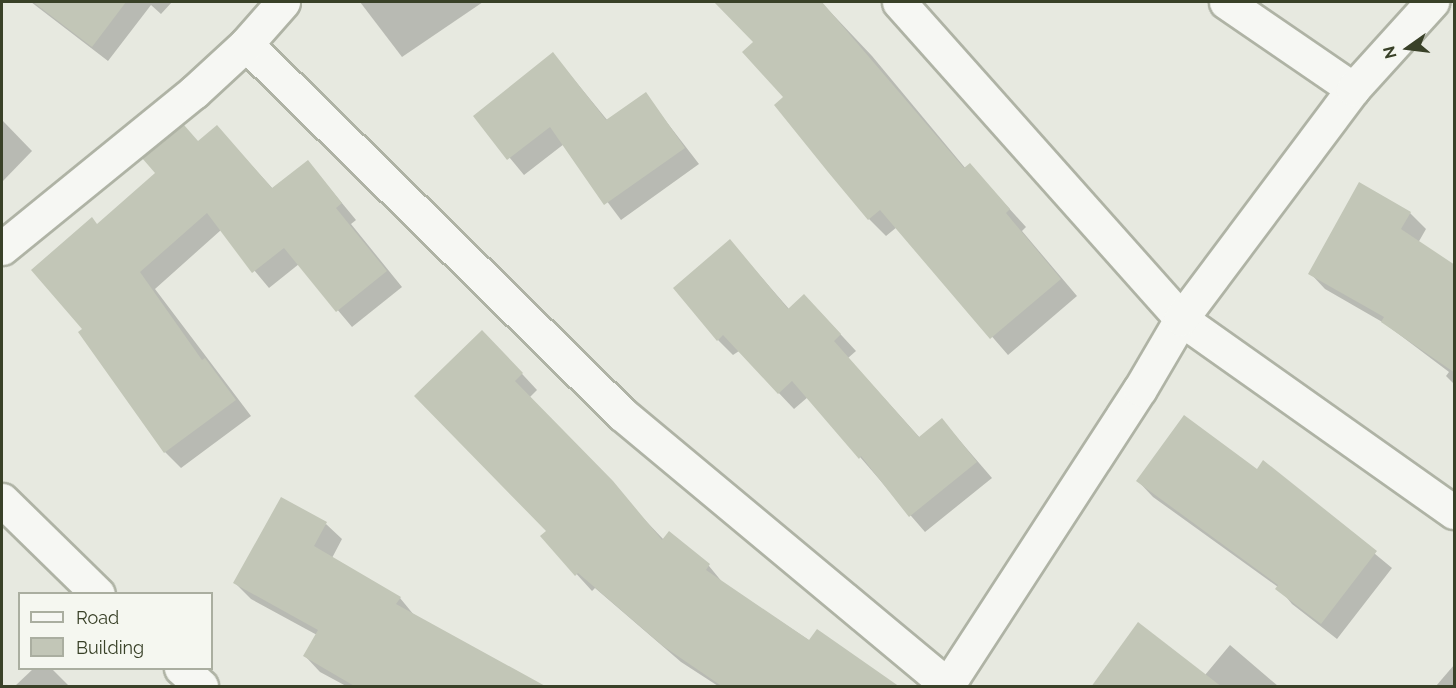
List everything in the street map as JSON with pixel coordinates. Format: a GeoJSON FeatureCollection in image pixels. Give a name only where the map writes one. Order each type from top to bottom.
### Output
{"type":"FeatureCollection","features":[{"type":"Feature","properties":{"kind":"street"},"geometry":{"type":"LineString","coordinates":[[2,248],[246,44],[283,2]]}},
{"type":"Feature","properties":{"kind":"street"},"geometry":{"type":"LineString","coordinates":[[899,2],[1181,319],[1455,512]]}},
{"type":"Feature","properties":{"kind":"street"},"geometry":{"type":"LineString","coordinates":[[1226,2],[1353,88]]}},
{"type":"Feature","properties":{"kind":"street"},"geometry":{"type":"LineString","coordinates":[[246,44],[622,414],[947,686],[1134,399],[1181,319],[1353,88],[1432,2]]}},
{"type":"Feature","properties":{"kind":"street"},"geometry":{"type":"LineString","coordinates":[[2,500],[96,592]]}},
{"type":"Feature","properties":{"kind":"street"},"geometry":{"type":"LineString","coordinates":[[182,670],[201,687]]}},
{"type":"Feature","properties":{"kind":"building"},"geometry":{"type":"Polygon","coordinates":[[[33,2],[126,2],[92,47],[33,2]]]}},
{"type":"Feature","properties":{"kind":"building"},"geometry":{"type":"Polygon","coordinates":[[[714,2],[822,2],[964,168],[970,163],[1010,209],[1006,213],[1061,279],[990,339],[880,210],[868,220],[828,172],[774,105],[783,97],[742,52],[753,42],[714,2]]]}},
{"type":"Feature","properties":{"kind":"building"},"geometry":{"type":"Polygon","coordinates":[[[553,52],[606,120],[646,92],[685,148],[604,205],[550,127],[507,160],[473,116],[553,52]]]}},
{"type":"Feature","properties":{"kind":"building"},"geometry":{"type":"Polygon","coordinates":[[[184,125],[198,141],[217,125],[272,188],[308,160],[342,203],[336,208],[387,271],[336,312],[284,248],[252,273],[207,213],[140,272],[202,360],[205,358],[236,400],[164,453],[78,332],[82,329],[31,270],[92,217],[97,224],[155,173],[142,158],[184,125]]]}},
{"type":"Feature","properties":{"kind":"building"},"geometry":{"type":"Polygon","coordinates":[[[1359,182],[1411,212],[1401,229],[1455,265],[1455,373],[1381,322],[1384,317],[1308,274],[1359,182]]]}},
{"type":"Feature","properties":{"kind":"building"},"geometry":{"type":"Polygon","coordinates":[[[730,239],[788,309],[804,294],[841,334],[834,341],[919,437],[942,418],[977,462],[909,517],[861,456],[859,459],[792,381],[778,394],[723,335],[717,341],[673,288],[730,239]]]}},
{"type":"Feature","properties":{"kind":"building"},"geometry":{"type":"Polygon","coordinates":[[[482,330],[523,373],[515,381],[613,481],[662,540],[669,531],[710,564],[706,570],[809,640],[817,629],[900,687],[723,687],[663,646],[578,573],[575,576],[540,536],[546,531],[414,396],[482,330]]]}},
{"type":"Feature","properties":{"kind":"building"},"geometry":{"type":"Polygon","coordinates":[[[1184,415],[1257,469],[1263,460],[1377,551],[1321,624],[1275,589],[1278,585],[1136,481],[1184,415]]]}},
{"type":"Feature","properties":{"kind":"building"},"geometry":{"type":"Polygon","coordinates":[[[281,497],[327,522],[314,546],[401,597],[396,604],[547,687],[356,687],[303,656],[318,630],[233,583],[281,497]]]}},
{"type":"Feature","properties":{"kind":"building"},"geometry":{"type":"Polygon","coordinates":[[[1138,622],[1222,687],[1091,687],[1138,622]]]}}]}
